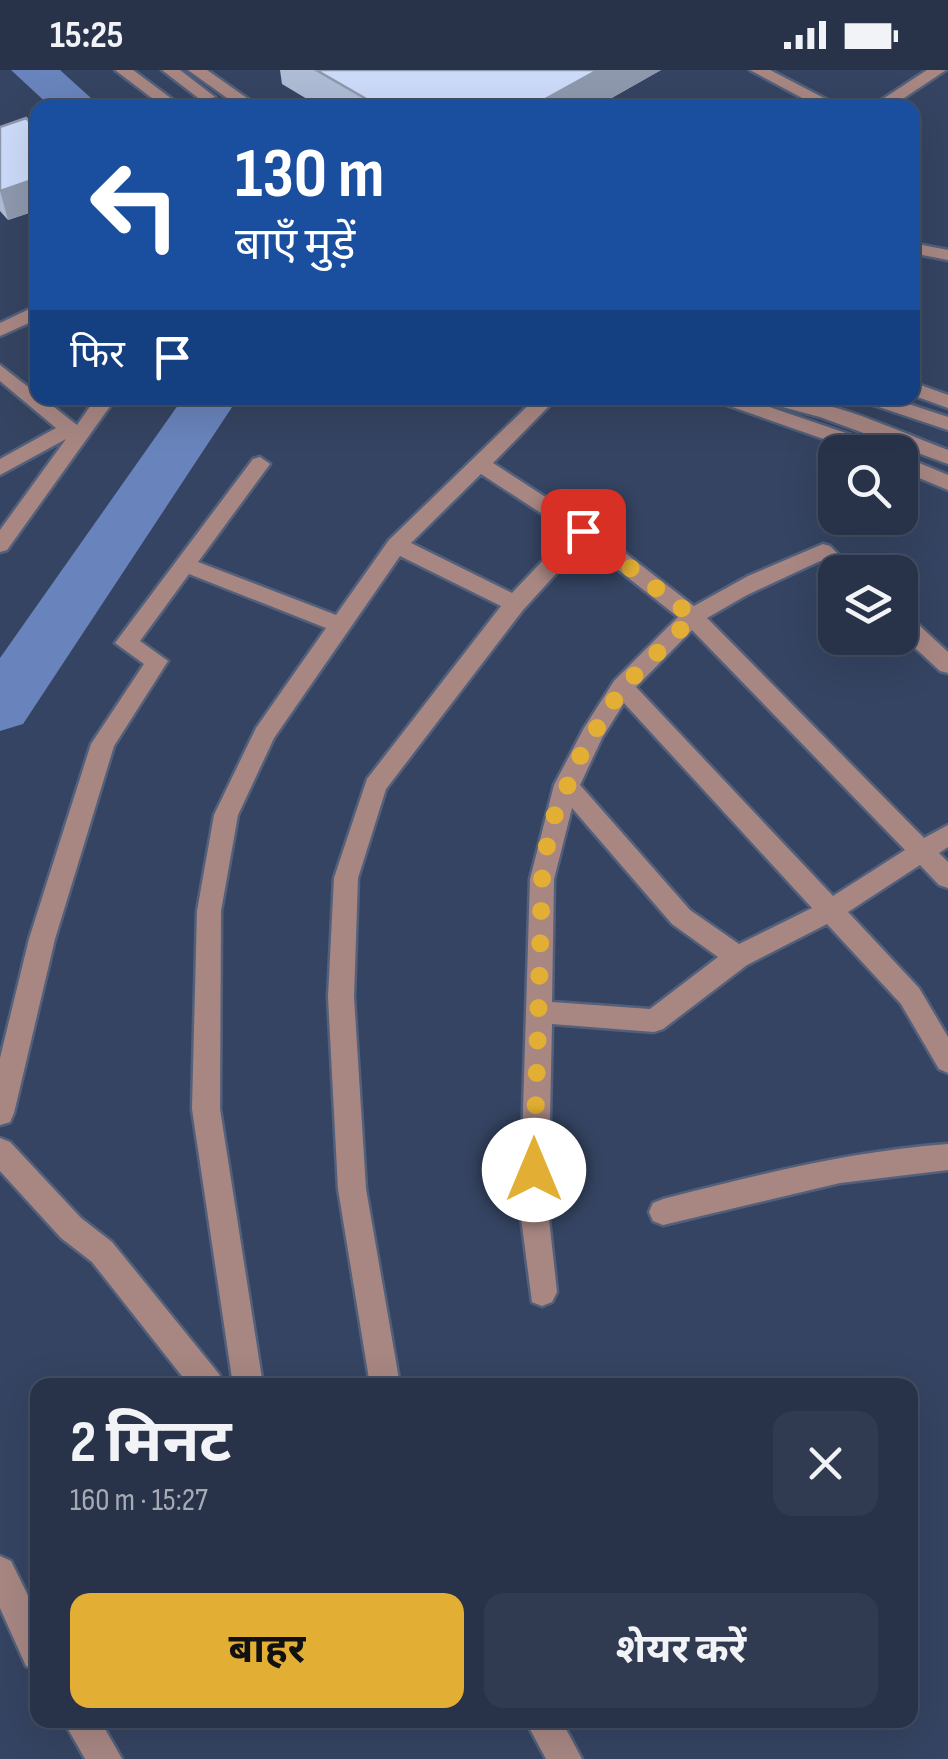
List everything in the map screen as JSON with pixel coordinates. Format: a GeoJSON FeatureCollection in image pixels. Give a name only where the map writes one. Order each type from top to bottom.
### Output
{"type":"FeatureCollection","features":[{"type":"Feature","properties":{"kind":"street"},"geometry":{"type":"LineString","coordinates":[[108,70],[146,100]]}},
{"type":"Feature","properties":{"kind":"street"},"geometry":{"type":"LineString","coordinates":[[123,70],[165,100]]}},
{"type":"Feature","properties":{"kind":"street"},"geometry":{"type":"LineString","coordinates":[[170,70],[211,100]]}},
{"type":"Feature","properties":{"kind":"street"},"geometry":{"type":"LineString","coordinates":[[196,70],[241,100]]}},
{"type":"Feature","properties":{"kind":"street"},"geometry":{"type":"LineString","coordinates":[[758,70],[819,100]]}},
{"type":"Feature","properties":{"kind":"street"},"geometry":{"type":"LineString","coordinates":[[890,100],[938,70]]}},
{"type":"Feature","properties":{"kind":"street"},"geometry":{"type":"LineString","coordinates":[[920,250],[948,255]]}},
{"type":"Feature","properties":{"kind":"street"},"geometry":{"type":"LineString","coordinates":[[0,330],[30,315]]}},
{"type":"Feature","properties":{"kind":"street"},"geometry":{"type":"LineString","coordinates":[[0,372],[30,397]]}},
{"type":"Feature","properties":{"kind":"street"},"geometry":{"type":"LineString","coordinates":[[920,391],[948,402]]}},
{"type":"Feature","properties":{"kind":"street"},"geometry":{"type":"LineString","coordinates":[[40,405],[74,433]]}},
{"type":"Feature","properties":{"kind":"street"},"geometry":{"type":"LineString","coordinates":[[0,544],[74,433],[100,405]]}},
{"type":"Feature","properties":{"kind":"street"},"geometry":{"type":"LineString","coordinates":[[247,1378],[206,1109],[210,912],[226,815],[264,734],[396,545],[540,405]]}},
{"type":"Feature","properties":{"kind":"street"},"geometry":{"type":"LineString","coordinates":[[744,405],[831,435]]}},
{"type":"Feature","properties":{"kind":"street"},"geometry":{"type":"LineString","coordinates":[[798,405],[948,456]]}},
{"type":"Feature","properties":{"kind":"street"},"geometry":{"type":"LineString","coordinates":[[892,405],[948,424]]}},
{"type":"Feature","properties":{"kind":"street"},"geometry":{"type":"LineString","coordinates":[[0,468],[74,433]]}},
{"type":"Feature","properties":{"kind":"street"},"geometry":{"type":"LineString","coordinates":[[479,463],[583,531],[693,617],[948,878]]}},
{"type":"Feature","properties":{"kind":"street"},"geometry":{"type":"LineString","coordinates":[[0,1113],[42,939],[103,744],[158,661],[126,643],[260,464]]}},
{"type":"Feature","properties":{"kind":"street"},"geometry":{"type":"LineString","coordinates":[[918,470],[948,483]]}},
{"type":"Feature","properties":{"kind":"street"},"geometry":{"type":"LineString","coordinates":[[385,1378],[352,1189],[340,997],[346,878],[375,786],[515,604],[583,531]]}},
{"type":"Feature","properties":{"kind":"street"},"geometry":{"type":"LineString","coordinates":[[396,545],[515,604]]}},
{"type":"Feature","properties":{"kind":"street"},"geometry":{"type":"LineString","coordinates":[[542,1292],[534,1210],[534,1091],[540,1012],[542,879],[550,826],[566,785],[622,688],[693,617],[763,578],[823,552],[826,555]]}},
{"type":"Feature","properties":{"kind":"street"},"geometry":{"type":"LineString","coordinates":[[186,566],[340,625]]}},
{"type":"Feature","properties":{"kind":"street"},"geometry":{"type":"LineString","coordinates":[[918,638],[948,665]]}},
{"type":"Feature","properties":{"kind":"street"},"geometry":{"type":"LineString","coordinates":[[622,688],[833,909],[910,996],[948,1061]]}},
{"type":"Feature","properties":{"kind":"street"},"geometry":{"type":"LineString","coordinates":[[566,785],[681,918],[738,957]]}},
{"type":"Feature","properties":{"kind":"street"},"geometry":{"type":"LineString","coordinates":[[540,1012],[654,1021],[738,957],[833,909],[948,836]]}},
{"type":"Feature","properties":{"kind":"street"},"geometry":{"type":"LineString","coordinates":[[0,1152],[71,1228],[102,1252],[202,1378]]}},
{"type":"Feature","properties":{"kind":"street"},"geometry":{"type":"LineString","coordinates":[[663,1212],[822,1174],[900,1159],[948,1156]]}},
{"type":"Feature","properties":{"kind":"street"},"geometry":{"type":"LineString","coordinates":[[0,1572],[30,1637]]}},
{"type":"Feature","properties":{"kind":"street"},"geometry":{"type":"LineString","coordinates":[[85,1728],[105,1759]]}},
{"type":"Feature","properties":{"kind":"street"},"geometry":{"type":"LineString","coordinates":[[547,1728],[565,1759]]}},
{"type":"Feature","properties":{"kind":"building"},"geometry":{"type":"Polygon","coordinates":[[[316,70],[598,70],[544,100],[368,100],[316,70]]]}},
{"type":"Feature","properties":{"kind":"building"},"geometry":{"type":"Polygon","coordinates":[[[26,118],[30,122],[30,181],[0,191],[0,127],[26,118]]]}},
{"type":"Feature","properties":{"kind":"waterway"},"geometry":{"type":"LineString","coordinates":[[33,70],[70,100]]}},
{"type":"Feature","properties":{"kind":"waterway"},"geometry":{"type":"LineString","coordinates":[[0,707],[206,405]]}},
{"type":"Feature","properties":{"kind":"route"},"geometry":{"type":"LineString","coordinates":[[534,1170],[542,879],[550,826],[582,752],[622,688],[693,617],[583,531]]}}]}
